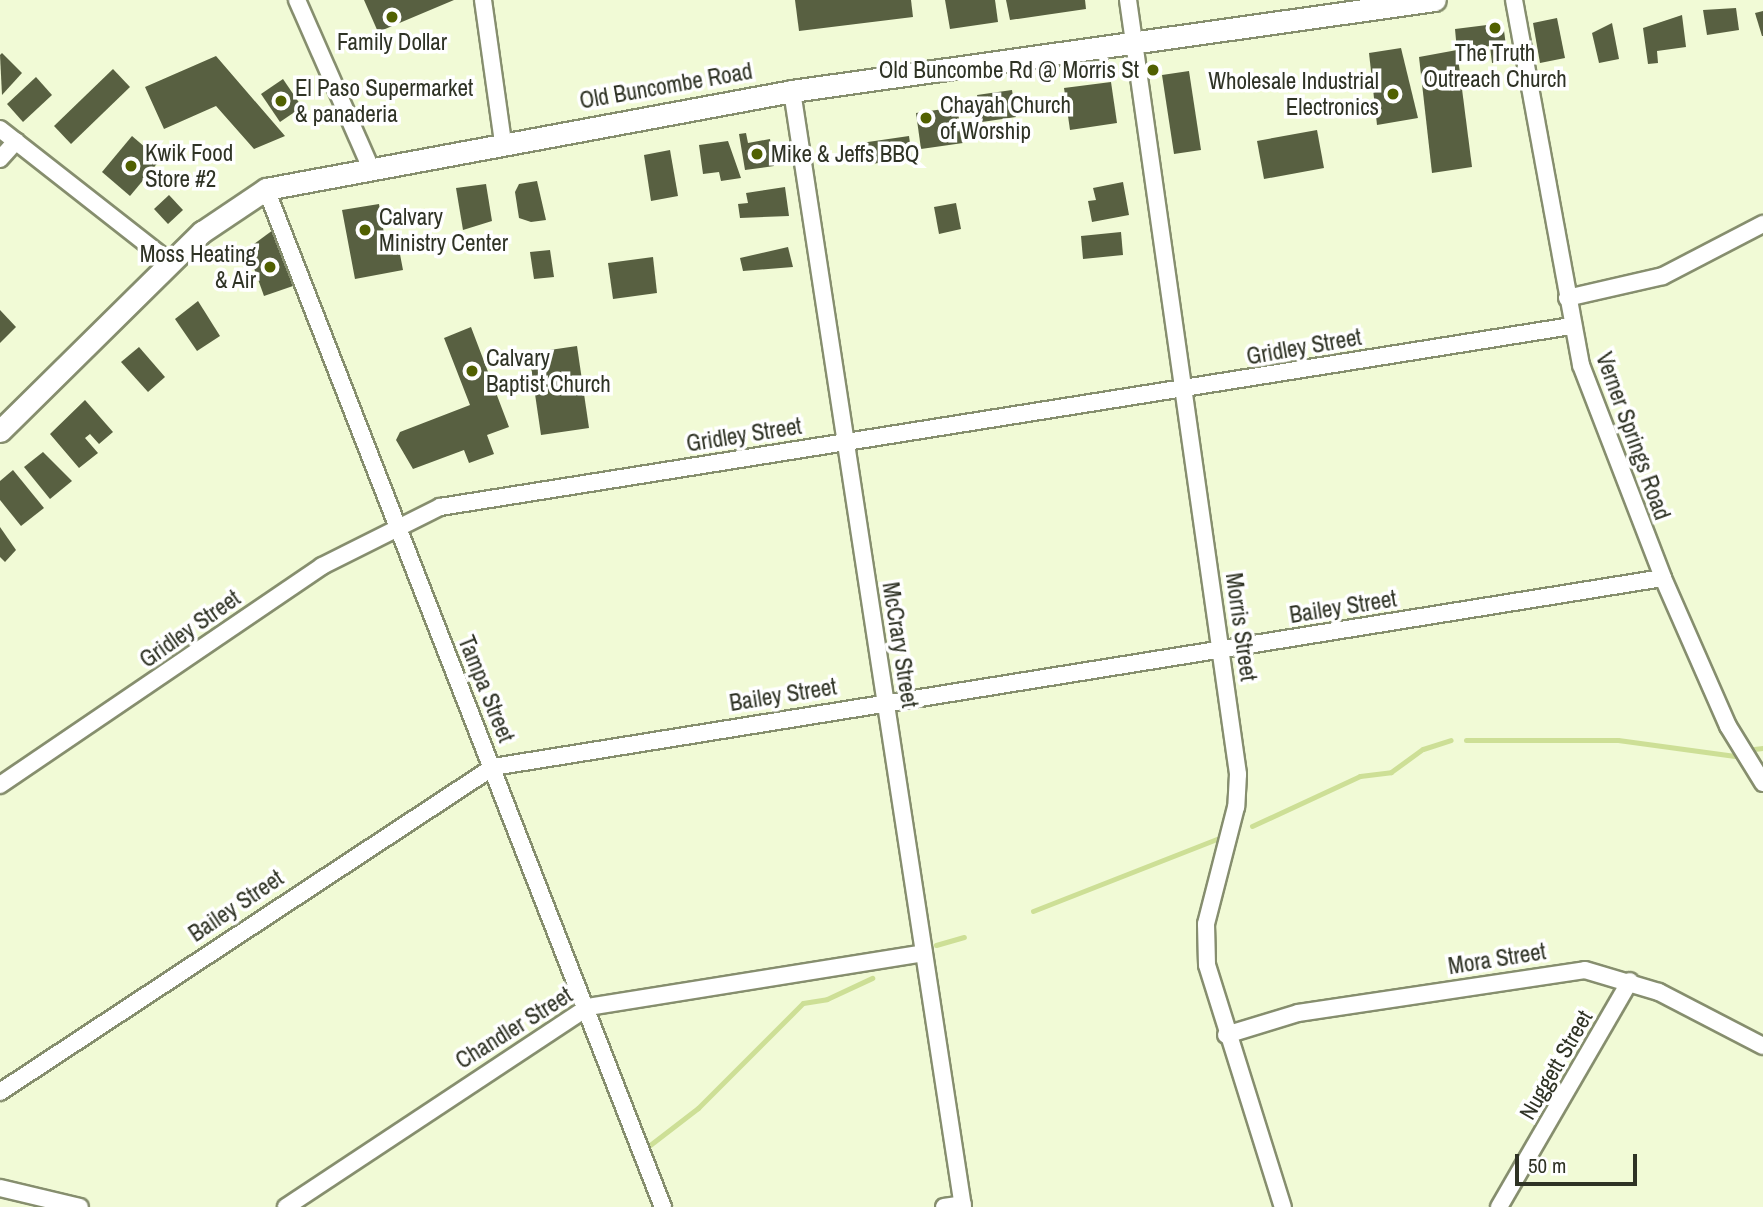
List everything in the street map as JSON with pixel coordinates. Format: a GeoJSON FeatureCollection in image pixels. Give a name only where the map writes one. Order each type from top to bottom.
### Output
{"type":"FeatureCollection","features":[{"type":"Feature","properties":{"kind":"street"},"geometry":{"type":"LineString","coordinates":[[296,0],[370,166]]}},
{"type":"Feature","properties":{"kind":"street"},"geometry":{"type":"LineString","coordinates":[[483,0],[503,142]]}},
{"type":"Feature","properties":{"kind":"street","name":"Morris Street"},"geometry":{"type":"LineString","coordinates":[[1128,0],[1221,649],[1236,807],[1206,939],[1211,990],[1283,1207]]}},
{"type":"Feature","properties":{"kind":"street","name":"Old Buncombe Road"},"geometry":{"type":"LineString","coordinates":[[0,431],[224,213],[266,189],[370,166],[792,90],[1133,42],[1366,5],[1435,0]]}},
{"type":"Feature","properties":{"kind":"street","name":"Verner Springs Road"},"geometry":{"type":"LineString","coordinates":[[1514,0],[1571,326],[1599,424],[1728,726],[1763,783]]}},
{"type":"Feature","properties":{"kind":"street","name":"McCrary Street"},"geometry":{"type":"LineString","coordinates":[[792,90],[963,1205]]}},
{"type":"Feature","properties":{"kind":"street"},"geometry":{"type":"LineString","coordinates":[[0,129],[171,262]]}},
{"type":"Feature","properties":{"kind":"street"},"geometry":{"type":"LineString","coordinates":[[0,159],[16,141]]}},
{"type":"Feature","properties":{"kind":"street","name":"Tampa Street"},"geometry":{"type":"LineString","coordinates":[[266,189],[588,1007],[663,1207]]}},
{"type":"Feature","properties":{"kind":"street"},"geometry":{"type":"LineString","coordinates":[[1567,298],[1663,276],[1763,224]]}},
{"type":"Feature","properties":{"kind":"street","name":"Gridley Street"},"geometry":{"type":"LineString","coordinates":[[0,785],[322,566],[397,524],[490,496],[1184,391],[1571,326]]}},
{"type":"Feature","properties":{"kind":"street","name":"Bailey Street"},"geometry":{"type":"LineString","coordinates":[[0,1092],[493,767],[1663,578]]}},
{"type":"Feature","properties":{"kind":"street","name":"Chandler Street"},"geometry":{"type":"LineString","coordinates":[[286,1207],[588,1007],[924,953]]}},
{"type":"Feature","properties":{"kind":"street","name":"Mora Street"},"geometry":{"type":"LineString","coordinates":[[1226,1035],[1298,1013],[1569,971],[1604,972],[1630,981],[1763,1046]]}},
{"type":"Feature","properties":{"kind":"street","name":"Nuggett Street"},"geometry":{"type":"LineString","coordinates":[[1499,1207],[1630,981]]}},
{"type":"Feature","properties":{"kind":"street"},"geometry":{"type":"LineString","coordinates":[[0,1188],[80,1207]]}},
{"type":"Feature","properties":{"kind":"street"},"geometry":{"type":"LineString","coordinates":[[944,1207],[963,1205]]}},
{"type":"Feature","properties":{"kind":"building","name":"Family Dollar"},"geometry":{"type":"Polygon","coordinates":[[[364,0],[454,0],[378,32],[364,0]]]}},
{"type":"Feature","properties":{"kind":"building"},"geometry":{"type":"Polygon","coordinates":[[[795,0],[911,0],[913,17],[799,31],[795,0]]]}},
{"type":"Feature","properties":{"kind":"building"},"geometry":{"type":"Polygon","coordinates":[[[945,0],[995,0],[998,22],[950,29],[945,0]]]}},
{"type":"Feature","properties":{"kind":"building"},"geometry":{"type":"Polygon","coordinates":[[[1006,0],[1085,0],[1086,9],[1010,20],[1006,0]]]}},
{"type":"Feature","properties":{"kind":"building"},"geometry":{"type":"Polygon","coordinates":[[[1736,8],[1739,30],[1707,35],[1703,10],[1736,8]]]}},
{"type":"Feature","properties":{"kind":"building"},"geometry":{"type":"Polygon","coordinates":[[[1763,11],[1763,36],[1762,36],[1755,13],[1763,11]]]}},
{"type":"Feature","properties":{"kind":"building"},"geometry":{"type":"Polygon","coordinates":[[[1682,15],[1686,47],[1657,51],[1658,63],[1648,64],[1643,28],[1682,15]]]}},
{"type":"Feature","properties":{"kind":"building"},"geometry":{"type":"Polygon","coordinates":[[[1557,18],[1565,58],[1540,63],[1533,23],[1557,18]]]}},
{"type":"Feature","properties":{"kind":"building"},"geometry":{"type":"Polygon","coordinates":[[[1503,23],[1508,61],[1492,63],[1490,46],[1457,51],[1455,29],[1503,23]]]}},
{"type":"Feature","properties":{"kind":"building"},"geometry":{"type":"Polygon","coordinates":[[[1612,23],[1619,59],[1599,63],[1592,33],[1612,23]]]}},
{"type":"Feature","properties":{"kind":"building","name":"Wholesale Industrial Electronics"},"geometry":{"type":"Polygon","coordinates":[[[1401,48],[1418,118],[1377,125],[1369,53],[1401,48]]]}},
{"type":"Feature","properties":{"kind":"building"},"geometry":{"type":"Polygon","coordinates":[[[1457,50],[1472,167],[1432,173],[1419,57],[1457,50]]]}},
{"type":"Feature","properties":{"kind":"building"},"geometry":{"type":"Polygon","coordinates":[[[2,53],[22,73],[2,95],[0,55],[2,53]]]}},
{"type":"Feature","properties":{"kind":"building"},"geometry":{"type":"Polygon","coordinates":[[[216,56],[285,136],[254,149],[216,106],[164,129],[145,87],[216,56]]]}},
{"type":"Feature","properties":{"kind":"building"},"geometry":{"type":"Polygon","coordinates":[[[113,69],[130,87],[71,144],[54,126],[113,69]]]}},
{"type":"Feature","properties":{"kind":"building"},"geometry":{"type":"Polygon","coordinates":[[[1189,71],[1201,150],[1174,154],[1162,75],[1189,71]]]}},
{"type":"Feature","properties":{"kind":"building"},"geometry":{"type":"Polygon","coordinates":[[[36,77],[52,95],[23,122],[7,104],[36,77]]]}},
{"type":"Feature","properties":{"kind":"building","name":"El Paso Supermarket & panaderia"},"geometry":{"type":"Polygon","coordinates":[[[283,79],[302,107],[280,122],[261,94],[283,79]]]}},
{"type":"Feature","properties":{"kind":"building"},"geometry":{"type":"Polygon","coordinates":[[[1111,82],[1117,123],[1070,130],[1064,88],[1111,82]]]}},
{"type":"Feature","properties":{"kind":"building"},"geometry":{"type":"Polygon","coordinates":[[[1012,90],[1016,117],[982,122],[977,95],[1012,90]]]}},
{"type":"Feature","properties":{"kind":"building"},"geometry":{"type":"Polygon","coordinates":[[[957,107],[963,143],[921,149],[916,113],[957,107]]]}},
{"type":"Feature","properties":{"kind":"building"},"geometry":{"type":"Polygon","coordinates":[[[1317,130],[1324,168],[1264,179],[1257,141],[1317,130]]]}},
{"type":"Feature","properties":{"kind":"building","name":"Mike & Jeffs BBQ"},"geometry":{"type":"Polygon","coordinates":[[[746,133],[748,143],[770,139],[774,166],[745,170],[739,134],[746,133]]]}},
{"type":"Feature","properties":{"kind":"building","name":"Kwik Food Store #2"},"geometry":{"type":"Polygon","coordinates":[[[132,136],[160,160],[130,196],[102,172],[132,136]]]}},
{"type":"Feature","properties":{"kind":"building"},"geometry":{"type":"Polygon","coordinates":[[[909,136],[912,158],[865,165],[861,143],[909,136]]]}},
{"type":"Feature","properties":{"kind":"building"},"geometry":{"type":"Polygon","coordinates":[[[728,141],[741,178],[721,181],[719,172],[703,174],[699,145],[728,141]]]}},
{"type":"Feature","properties":{"kind":"building"},"geometry":{"type":"Polygon","coordinates":[[[670,150],[678,196],[651,201],[644,155],[670,150]]]}},
{"type":"Feature","properties":{"kind":"building"},"geometry":{"type":"Polygon","coordinates":[[[537,181],[546,220],[531,222],[519,218],[515,192],[519,184],[537,181]]]}},
{"type":"Feature","properties":{"kind":"building"},"geometry":{"type":"Polygon","coordinates":[[[1123,182],[1129,215],[1092,222],[1088,201],[1096,200],[1093,188],[1123,182]]]}},
{"type":"Feature","properties":{"kind":"building"},"geometry":{"type":"Polygon","coordinates":[[[486,184],[492,221],[463,230],[456,188],[486,184]]]}},
{"type":"Feature","properties":{"kind":"building"},"geometry":{"type":"Polygon","coordinates":[[[785,187],[789,216],[740,218],[738,204],[748,203],[746,193],[785,187]]]}},
{"type":"Feature","properties":{"kind":"building"},"geometry":{"type":"Polygon","coordinates":[[[169,195],[183,210],[168,224],[154,209],[169,195]]]}},
{"type":"Feature","properties":{"kind":"building"},"geometry":{"type":"Polygon","coordinates":[[[956,203],[961,229],[939,234],[934,207],[956,203]]]}},
{"type":"Feature","properties":{"kind":"building","name":"Calvary Ministry Center"},"geometry":{"type":"Polygon","coordinates":[[[379,204],[387,251],[399,249],[403,270],[355,279],[342,210],[379,204]]]}},
{"type":"Feature","properties":{"kind":"building","name":"Moss Heating & Air"},"geometry":{"type":"Polygon","coordinates":[[[273,230],[293,286],[264,296],[247,249],[273,230]]]}},
{"type":"Feature","properties":{"kind":"building"},"geometry":{"type":"Polygon","coordinates":[[[1121,232],[1123,255],[1083,259],[1081,236],[1121,232]]]}},
{"type":"Feature","properties":{"kind":"building"},"geometry":{"type":"Polygon","coordinates":[[[788,247],[793,267],[743,271],[740,258],[788,247]]]}},
{"type":"Feature","properties":{"kind":"building"},"geometry":{"type":"Polygon","coordinates":[[[550,250],[554,277],[534,279],[530,252],[550,250]]]}},
{"type":"Feature","properties":{"kind":"building"},"geometry":{"type":"Polygon","coordinates":[[[653,257],[657,293],[613,299],[608,263],[653,257]]]}},
{"type":"Feature","properties":{"kind":"building"},"geometry":{"type":"Polygon","coordinates":[[[198,301],[220,336],[197,351],[175,319],[198,301]]]}},
{"type":"Feature","properties":{"kind":"building"},"geometry":{"type":"Polygon","coordinates":[[[0,310],[16,327],[0,343],[0,310]]]}},
{"type":"Feature","properties":{"kind":"building","name":"Calvary Baptist Church"},"geometry":{"type":"Polygon","coordinates":[[[471,327],[509,427],[487,435],[494,454],[469,463],[464,450],[413,469],[396,440],[400,432],[470,405],[444,338],[471,327]]]}},
{"type":"Feature","properties":{"kind":"building"},"geometry":{"type":"Polygon","coordinates":[[[577,346],[589,428],[541,435],[529,353],[577,346]]]}},
{"type":"Feature","properties":{"kind":"building"},"geometry":{"type":"Polygon","coordinates":[[[139,347],[165,377],[148,392],[121,362],[139,347]]]}},
{"type":"Feature","properties":{"kind":"building"},"geometry":{"type":"Polygon","coordinates":[[[85,400],[113,432],[99,444],[90,434],[85,438],[98,453],[79,468],[50,434],[85,400]]]}},
{"type":"Feature","properties":{"kind":"building"},"geometry":{"type":"Polygon","coordinates":[[[43,452],[72,481],[50,499],[24,467],[43,452]]]}},
{"type":"Feature","properties":{"kind":"building"},"geometry":{"type":"Polygon","coordinates":[[[13,470],[44,508],[21,526],[0,500],[0,481],[13,470]]]}},
{"type":"Feature","properties":{"kind":"building"},"geometry":{"type":"Polygon","coordinates":[[[0,527],[16,550],[5,562],[0,557],[0,527]]]}},
{"type":"Feature","properties":{"kind":"waterway"},"geometry":{"type":"LineString","coordinates":[[1252,826],[1360,776],[1391,772],[1423,749],[1451,740]]}},
{"type":"Feature","properties":{"kind":"waterway"},"geometry":{"type":"LineString","coordinates":[[1466,740],[1618,740],[1735,756]]}},
{"type":"Feature","properties":{"kind":"waterway"},"geometry":{"type":"LineString","coordinates":[[1754,749],[1763,748]]}},
{"type":"Feature","properties":{"kind":"waterway"},"geometry":{"type":"LineString","coordinates":[[1033,911],[1217,839]]}},
{"type":"Feature","properties":{"kind":"waterway"},"geometry":{"type":"LineString","coordinates":[[936,945],[964,937]]}},
{"type":"Feature","properties":{"kind":"waterway"},"geometry":{"type":"LineString","coordinates":[[650,1145],[698,1108],[803,1003],[827,999],[872,978]]}},
{"type":"Feature","properties":{"kind":"place","name":"Family Dollar"},"geometry":{"type":"Point","coordinates":[392,17]}},
{"type":"Feature","properties":{"kind":"place","name":"The Truth Outreach Church"},"geometry":{"type":"Point","coordinates":[1495,28]}},
{"type":"Feature","properties":{"kind":"place","name":"Old Buncombe Rd @ Morris St"},"geometry":{"type":"Point","coordinates":[1153,70]}},
{"type":"Feature","properties":{"kind":"place","name":"Wholesale Industrial Electronics"},"geometry":{"type":"Point","coordinates":[1393,94]}},
{"type":"Feature","properties":{"kind":"place","name":"El Paso Supermarket & panaderia"},"geometry":{"type":"Point","coordinates":[281,101]}},
{"type":"Feature","properties":{"kind":"place","name":"Chayah Church of Worship"},"geometry":{"type":"Point","coordinates":[926,118]}},
{"type":"Feature","properties":{"kind":"place","name":"Mike & Jeffs BBQ"},"geometry":{"type":"Point","coordinates":[757,154]}},
{"type":"Feature","properties":{"kind":"place","name":"Kwik Food Store #2"},"geometry":{"type":"Point","coordinates":[131,166]}},
{"type":"Feature","properties":{"kind":"place","name":"Calvary Ministry Center"},"geometry":{"type":"Point","coordinates":[365,230]}},
{"type":"Feature","properties":{"kind":"place","name":"Moss Heating & Air"},"geometry":{"type":"Point","coordinates":[270,267]}},
{"type":"Feature","properties":{"kind":"place","name":"Calvary Baptist Church"},"geometry":{"type":"Point","coordinates":[472,371]}}]}
